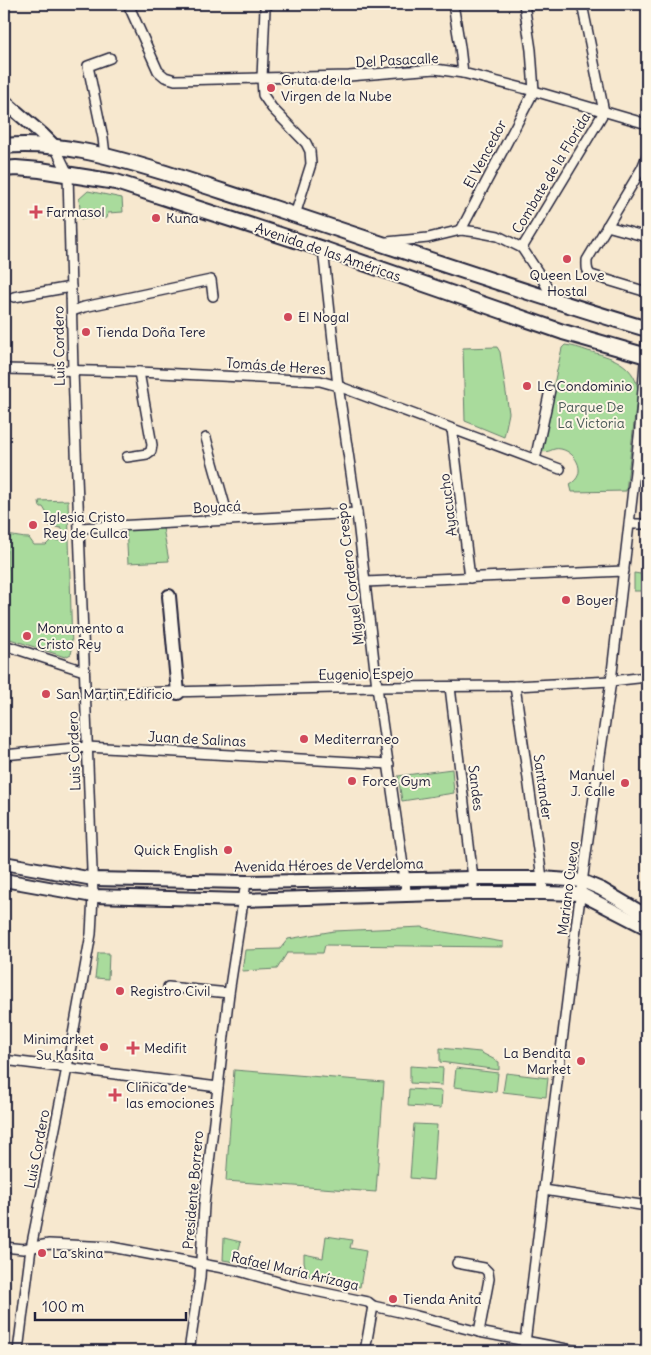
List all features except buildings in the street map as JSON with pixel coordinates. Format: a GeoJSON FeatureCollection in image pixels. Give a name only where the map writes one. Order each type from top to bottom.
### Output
{"type":"FeatureCollection","features":[{"type":"Feature","properties":{"kind":"main road"},"geometry":{"type":"LineString","coordinates":[[4,101],[55,147]]}},
{"type":"Feature","properties":{"kind":"main road","name":"Avenida de las Américas"},"geometry":{"type":"LineString","coordinates":[[4,146],[55,147],[104,155],[183,178],[647,329]]}},
{"type":"Feature","properties":{"kind":"main road","name":"Avenida de las Américas"},"geometry":{"type":"LineString","coordinates":[[4,169],[40,170],[116,182],[563,332],[646,356]]}},
{"type":"Feature","properties":{"kind":"main road"},"geometry":{"type":"LineString","coordinates":[[169,596],[178,693]]}},
{"type":"Feature","properties":{"kind":"main road","name":"Avenida Héroes de Verdeloma"},"geometry":{"type":"LineString","coordinates":[[4,863],[93,879],[246,882],[542,878],[582,881],[601,889],[644,918]]}},
{"type":"Feature","properties":{"kind":"main road","name":"Avenida Héroes de Verdeloma"},"geometry":{"type":"LineString","coordinates":[[4,880],[93,896],[243,900],[406,894],[581,894],[644,918]]}},
{"type":"Feature","properties":{"kind":"street","name":"Del Pasacalle"},"geometry":{"type":"LineString","coordinates":[[128,4],[158,71],[165,77],[175,80],[349,76],[435,69],[463,73],[534,91],[647,124]]}},
{"type":"Feature","properties":{"kind":"street"},"geometry":{"type":"LineString","coordinates":[[269,4],[265,8],[263,95],[272,108],[306,143],[310,151],[311,164],[295,215]]}},
{"type":"Feature","properties":{"kind":"street"},"geometry":{"type":"LineString","coordinates":[[453,4],[463,73]]}},
{"type":"Feature","properties":{"kind":"street"},"geometry":{"type":"LineString","coordinates":[[524,4],[528,21],[534,91]]}},
{"type":"Feature","properties":{"kind":"street"},"geometry":{"type":"LineString","coordinates":[[582,4],[604,112]]}},
{"type":"Feature","properties":{"kind":"street"},"geometry":{"type":"LineString","coordinates":[[104,155],[103,138],[88,66],[110,58]]}},
{"type":"Feature","properties":{"kind":"street","name":"El Vencedor"},"geometry":{"type":"LineString","coordinates":[[461,230],[534,91]]}},
{"type":"Feature","properties":{"kind":"street","name":"Combate de la Florida"},"geometry":{"type":"LineString","coordinates":[[522,248],[604,112]]}},
{"type":"Feature","properties":{"kind":"street","name":"Luis Cordero"},"geometry":{"type":"LineString","coordinates":[[18,1351],[31,1248],[92,934],[93,879],[73,371],[68,174],[55,147]]}},
{"type":"Feature","properties":{"kind":"street"},"geometry":{"type":"LineString","coordinates":[[647,156],[644,169],[587,260],[586,270],[591,276],[647,292]]}},
{"type":"Feature","properties":{"kind":"street"},"geometry":{"type":"LineString","coordinates":[[607,226],[647,237]]}},
{"type":"Feature","properties":{"kind":"street"},"geometry":{"type":"LineString","coordinates":[[378,243],[428,238],[461,230],[498,236],[522,248],[554,300]]}},
{"type":"Feature","properties":{"kind":"street","name":"Miguel Cordero Crespo"},"geometry":{"type":"LineString","coordinates":[[323,250],[338,386],[357,513],[377,687],[406,879],[406,894]]}},
{"type":"Feature","properties":{"kind":"street"},"geometry":{"type":"LineString","coordinates":[[72,311],[211,280],[213,296]]}},
{"type":"Feature","properties":{"kind":"street"},"geometry":{"type":"LineString","coordinates":[[14,297],[71,287]]}},
{"type":"Feature","properties":{"kind":"street","name":"Mariano Cueva"},"geometry":{"type":"LineString","coordinates":[[524,1351],[582,881],[611,681],[630,524],[647,336]]}},
{"type":"Feature","properties":{"kind":"street","name":"Tomás de Heres"},"geometry":{"type":"LineString","coordinates":[[4,369],[139,372],[320,381],[338,386],[560,469]]}},
{"type":"Feature","properties":{"kind":"street"},"geometry":{"type":"LineString","coordinates":[[127,457],[147,454],[151,451],[152,445],[139,372]]}},
{"type":"Feature","properties":{"kind":"street"},"geometry":{"type":"LineString","coordinates":[[535,460],[550,390]]}},
{"type":"Feature","properties":{"kind":"street","name":"Mariano Cueva"},"geometry":{"type":"LineString","coordinates":[[640,428],[647,409]]}},
{"type":"Feature","properties":{"kind":"street","name":"Ayacucho"},"geometry":{"type":"LineString","coordinates":[[452,429],[470,578]]}},
{"type":"Feature","properties":{"kind":"street"},"geometry":{"type":"LineString","coordinates":[[206,438],[229,520]]}},
{"type":"Feature","properties":{"kind":"street","name":"Boyacá"},"geometry":{"type":"LineString","coordinates":[[79,528],[357,513]]}},
{"type":"Feature","properties":{"kind":"street"},"geometry":{"type":"LineString","coordinates":[[630,524],[647,524]]}},
{"type":"Feature","properties":{"kind":"street"},"geometry":{"type":"LineString","coordinates":[[365,582],[624,571]]}},
{"type":"Feature","properties":{"kind":"street"},"geometry":{"type":"LineString","coordinates":[[4,645],[84,671]]}},
{"type":"Feature","properties":{"kind":"street","name":"Eugenio Espejo"},"geometry":{"type":"LineString","coordinates":[[85,694],[377,687],[515,686],[611,681],[647,677]]}},
{"type":"Feature","properties":{"kind":"street","name":"Santander"},"geometry":{"type":"LineString","coordinates":[[515,686],[542,878],[542,893]]}},
{"type":"Feature","properties":{"kind":"street","name":"Sandes"},"geometry":{"type":"LineString","coordinates":[[450,687],[473,878],[473,893]]}},
{"type":"Feature","properties":{"kind":"street","name":"Juan de Salinas"},"geometry":{"type":"LineString","coordinates":[[4,755],[87,747],[389,764]]}},
{"type":"Feature","properties":{"kind":"street","name":"Presidente Borrero"},"geometry":{"type":"LineString","coordinates":[[189,1351],[200,1278],[204,1205],[229,993],[246,882]]}},
{"type":"Feature","properties":{"kind":"street"},"geometry":{"type":"LineString","coordinates":[[168,987],[229,993]]}},
{"type":"Feature","properties":{"kind":"street"},"geometry":{"type":"LineString","coordinates":[[4,1060],[218,1087]]}},
{"type":"Feature","properties":{"kind":"street"},"geometry":{"type":"LineString","coordinates":[[544,1190],[647,1206]]}},
{"type":"Feature","properties":{"kind":"street","name":"Rafael María Arízaga"},"geometry":{"type":"LineString","coordinates":[[4,1247],[23,1250],[49,1244],[112,1247],[239,1271],[296,1287],[368,1302],[373,1306],[479,1332],[577,1351]]}},
{"type":"Feature","properties":{"kind":"street"},"geometry":{"type":"LineString","coordinates":[[457,1263],[484,1268],[488,1272],[489,1279],[479,1332]]}},
{"type":"Feature","properties":{"kind":"street"},"geometry":{"type":"LineString","coordinates":[[366,1351],[373,1306]]}},
{"type":"Feature","properties":{"kind":"green space"},"geometry":{"type":"Polygon","coordinates":[[[88,191],[122,198],[123,212],[108,213],[107,218],[81,219],[79,199],[88,191]]]}},
{"type":"Feature","properties":{"kind":"green space","name":"Parque De La Victoria"},"geometry":{"type":"Polygon","coordinates":[[[565,345],[620,362],[635,380],[638,389],[626,491],[572,492],[570,484],[575,480],[579,470],[576,459],[567,451],[561,449],[546,452],[539,451],[562,348],[565,345]]]}},
{"type":"Feature","properties":{"kind":"green space"},"geometry":{"type":"Polygon","coordinates":[[[497,347],[500,352],[509,413],[504,437],[465,421],[463,348],[497,347]]]}},
{"type":"Feature","properties":{"kind":"green space"},"geometry":{"type":"Polygon","coordinates":[[[68,500],[72,650],[71,654],[65,657],[4,637],[4,571],[7,570],[7,535],[29,538],[34,545],[46,545],[51,540],[63,541],[65,533],[61,528],[50,526],[46,512],[43,507],[40,507],[39,501],[68,500]]]}},
{"type":"Feature","properties":{"kind":"green space"},"geometry":{"type":"Polygon","coordinates":[[[126,528],[163,528],[169,561],[128,563],[126,528]]]}},
{"type":"Feature","properties":{"kind":"green space"},"geometry":{"type":"Polygon","coordinates":[[[634,573],[647,575],[647,591],[634,591],[634,573]]]}},
{"type":"Feature","properties":{"kind":"green space"},"geometry":{"type":"Polygon","coordinates":[[[452,769],[454,793],[402,801],[398,776],[452,769]]]}},
{"type":"Feature","properties":{"kind":"green space"},"geometry":{"type":"Polygon","coordinates":[[[422,927],[503,942],[503,947],[325,945],[323,953],[287,953],[277,969],[242,971],[245,950],[280,949],[288,939],[334,931],[422,927]]]}},
{"type":"Feature","properties":{"kind":"green space"},"geometry":{"type":"Polygon","coordinates":[[[98,953],[109,953],[108,979],[95,978],[98,953]]]}},
{"type":"Feature","properties":{"kind":"green space"},"geometry":{"type":"Polygon","coordinates":[[[440,1048],[480,1052],[499,1062],[499,1070],[440,1062],[440,1048]]]}},
{"type":"Feature","properties":{"kind":"green space"},"geometry":{"type":"Polygon","coordinates":[[[410,1066],[443,1068],[442,1085],[410,1083],[410,1066]]]}},
{"type":"Feature","properties":{"kind":"green space"},"geometry":{"type":"Polygon","coordinates":[[[456,1068],[498,1073],[496,1092],[454,1087],[456,1068]]]}},
{"type":"Feature","properties":{"kind":"green space"},"geometry":{"type":"Polygon","coordinates":[[[234,1070],[384,1082],[376,1192],[226,1181],[234,1070]]]}},
{"type":"Feature","properties":{"kind":"green space"},"geometry":{"type":"Polygon","coordinates":[[[506,1073],[548,1078],[546,1097],[503,1092],[506,1073]]]}},
{"type":"Feature","properties":{"kind":"green space"},"geometry":{"type":"Polygon","coordinates":[[[409,1089],[442,1091],[441,1108],[408,1106],[409,1089]]]}},
{"type":"Feature","properties":{"kind":"green space"},"geometry":{"type":"Polygon","coordinates":[[[414,1124],[437,1125],[433,1180],[410,1178],[414,1124]]]}},
{"type":"Feature","properties":{"kind":"green space"},"geometry":{"type":"Polygon","coordinates":[[[326,1236],[352,1240],[350,1248],[366,1251],[360,1287],[308,1276],[304,1254],[323,1258],[326,1236]]]}},
{"type":"Feature","properties":{"kind":"green space"},"geometry":{"type":"Polygon","coordinates":[[[224,1238],[241,1242],[235,1262],[223,1260],[224,1238]]]}},
{"type":"Feature","properties":{"kind":"place","name":"Gruta de la Virgen de la Nube"},"geometry":{"type":"Point","coordinates":[271,88]}},
{"type":"Feature","properties":{"kind":"place","name":"Farmasol"},"geometry":{"type":"Point","coordinates":[36,212]}},
{"type":"Feature","properties":{"kind":"place","name":"Kuna"},"geometry":{"type":"Point","coordinates":[156,218]}},
{"type":"Feature","properties":{"kind":"place","name":"Queen Love Hostal"},"geometry":{"type":"Point","coordinates":[567,259]}},
{"type":"Feature","properties":{"kind":"place","name":"El Nogal"},"geometry":{"type":"Point","coordinates":[288,317]}},
{"type":"Feature","properties":{"kind":"place","name":"Tienda Doña Tere"},"geometry":{"type":"Point","coordinates":[86,332]}},
{"type":"Feature","properties":{"kind":"place","name":"LC Condominio"},"geometry":{"type":"Point","coordinates":[527,386]}},
{"type":"Feature","properties":{"kind":"place","name":"Iglesia Cristo Rey de Cullca"},"geometry":{"type":"Point","coordinates":[33,525]}},
{"type":"Feature","properties":{"kind":"place","name":"Boyer"},"geometry":{"type":"Point","coordinates":[566,600]}},
{"type":"Feature","properties":{"kind":"place","name":"Monumento a Cristo Rey"},"geometry":{"type":"Point","coordinates":[27,636]}},
{"type":"Feature","properties":{"kind":"place","name":"San Martin Edificio"},"geometry":{"type":"Point","coordinates":[46,694]}},
{"type":"Feature","properties":{"kind":"place","name":"Mediterraneo"},"geometry":{"type":"Point","coordinates":[304,739]}},
{"type":"Feature","properties":{"kind":"place","name":"Force Gym"},"geometry":{"type":"Point","coordinates":[352,781]}},
{"type":"Feature","properties":{"kind":"place","name":"Manuel J. Calle"},"geometry":{"type":"Point","coordinates":[625,783]}},
{"type":"Feature","properties":{"kind":"place","name":"Quick English"},"geometry":{"type":"Point","coordinates":[228,850]}},
{"type":"Feature","properties":{"kind":"place","name":"Registro Civil"},"geometry":{"type":"Point","coordinates":[120,991]}},
{"type":"Feature","properties":{"kind":"place","name":"Minimarket Su Kasita"},"geometry":{"type":"Point","coordinates":[104,1047]}},
{"type":"Feature","properties":{"kind":"place","name":"Medifit"},"geometry":{"type":"Point","coordinates":[133,1048]}},
{"type":"Feature","properties":{"kind":"place","name":"La Bendita Market"},"geometry":{"type":"Point","coordinates":[581,1061]}},
{"type":"Feature","properties":{"kind":"place","name":"Clínica de las emociones"},"geometry":{"type":"Point","coordinates":[115,1095]}},
{"type":"Feature","properties":{"kind":"place","name":"La skina"},"geometry":{"type":"Point","coordinates":[42,1253]}},
{"type":"Feature","properties":{"kind":"place","name":"Tienda Anita"},"geometry":{"type":"Point","coordinates":[393,1299]}}]}
